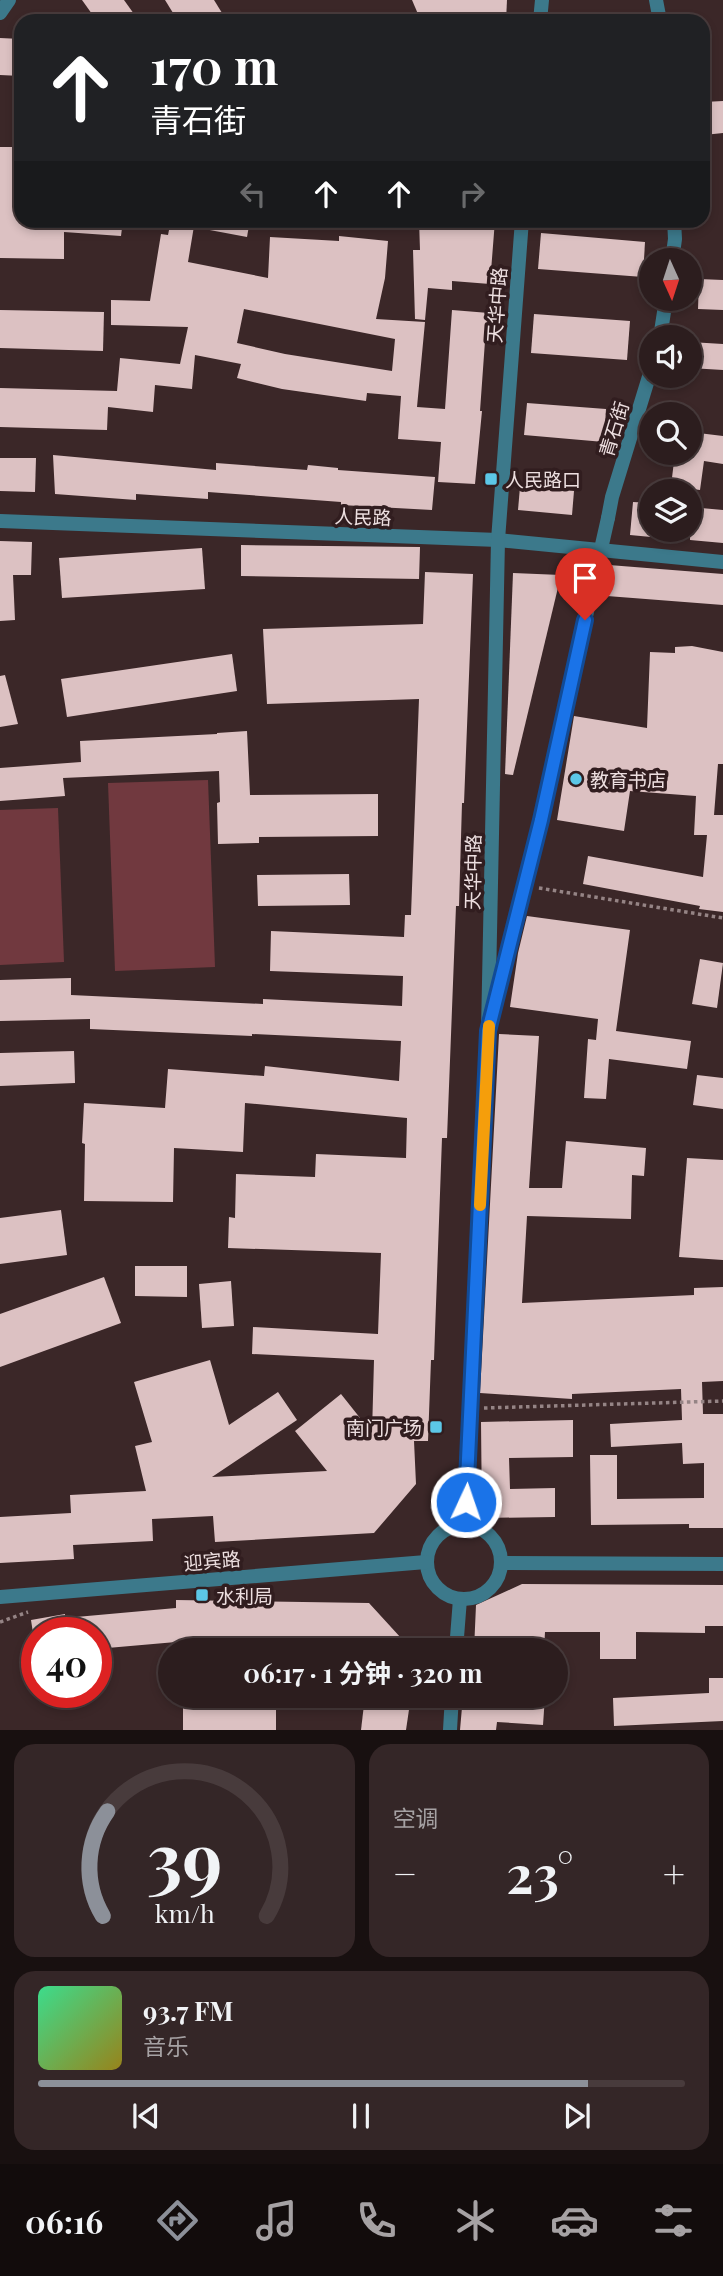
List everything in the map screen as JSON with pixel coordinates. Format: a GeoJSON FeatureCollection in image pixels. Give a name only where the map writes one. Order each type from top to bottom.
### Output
{"type":"FeatureCollection","features":[{"type":"Feature","properties":{"kind":"street"},"geometry":{"type":"LineString","coordinates":[[0,13],[9,0]]}},
{"type":"Feature","properties":{"kind":"street","name":"天华中路"},"geometry":{"type":"LineString","coordinates":[[464,1525],[488,1031],[498,540],[521,228]]}},
{"type":"Feature","properties":{"kind":"street"},"geometry":{"type":"LineString","coordinates":[[674,228],[674,248]]}},
{"type":"Feature","properties":{"kind":"street","name":"青石街"},"geometry":{"type":"LineString","coordinates":[[488,1031],[612,497],[645,388]]}},
{"type":"Feature","properties":{"kind":"street","name":"人民路"},"geometry":{"type":"LineString","coordinates":[[0,521],[498,540],[723,562]]}},
{"type":"Feature","properties":{"kind":"street"},"geometry":{"type":"LineString","coordinates":[[464,1525],[480,1528],[490,1535],[498,1545],[501,1563],[497,1580],[489,1590],[479,1597],[460,1599],[443,1594],[434,1585],[426,1562],[435,1539],[444,1531],[464,1525]]}},
{"type":"Feature","properties":{"kind":"street","name":"迎宾路"},"geometry":{"type":"LineString","coordinates":[[0,1597],[426,1562]]}},
{"type":"Feature","properties":{"kind":"street"},"geometry":{"type":"LineString","coordinates":[[501,1563],[723,1564]]}},
{"type":"Feature","properties":{"kind":"street"},"geometry":{"type":"LineString","coordinates":[[457,1638],[460,1599]]}},
{"type":"Feature","properties":{"kind":"street"},"geometry":{"type":"LineString","coordinates":[[450,1730],[451,1708]]}},
{"type":"Feature","properties":{"kind":"path"},"geometry":{"type":"LineString","coordinates":[[524,885],[723,918]]}},
{"type":"Feature","properties":{"kind":"path"},"geometry":{"type":"LineString","coordinates":[[470,1408],[723,1401]]}},
{"type":"Feature","properties":{"kind":"shaded area"},"geometry":{"type":"Polygon","coordinates":[[[208,780],[215,967],[115,971],[108,783],[208,780]]]}},
{"type":"Feature","properties":{"kind":"shaded area"},"geometry":{"type":"Polygon","coordinates":[[[58,808],[64,962],[0,965],[0,810],[58,808]]]}},
{"type":"Feature","properties":{"kind":"building"},"geometry":{"type":"Polygon","coordinates":[[[82,0],[124,0],[134,14],[92,14],[82,0]]]}},
{"type":"Feature","properties":{"kind":"building"},"geometry":{"type":"Polygon","coordinates":[[[165,0],[214,0],[223,14],[174,14],[165,0]]]}},
{"type":"Feature","properties":{"kind":"building"},"geometry":{"type":"Polygon","coordinates":[[[412,0],[507,0],[506,14],[418,14],[412,0]]]}},
{"type":"Feature","properties":{"kind":"building"},"geometry":{"type":"Polygon","coordinates":[[[0,38],[14,39],[14,76],[0,75],[0,38]]]}},
{"type":"Feature","properties":{"kind":"building"},"geometry":{"type":"Polygon","coordinates":[[[723,101],[723,133],[710,134],[710,102],[723,101]]]}},
{"type":"Feature","properties":{"kind":"building"},"geometry":{"type":"Polygon","coordinates":[[[0,147],[14,147],[14,228],[122,228],[121,236],[64,232],[64,259],[0,258],[0,147]]]}},
{"type":"Feature","properties":{"kind":"building"},"geometry":{"type":"Polygon","coordinates":[[[169,228],[194,228],[188,262],[268,278],[270,237],[339,241],[339,236],[388,241],[385,278],[376,319],[425,322],[417,407],[445,409],[452,310],[489,313],[475,484],[438,482],[441,442],[398,439],[401,396],[367,393],[366,401],[282,389],[237,378],[241,364],[195,355],[192,389],[155,385],[153,412],[108,407],[107,430],[0,427],[0,388],[117,391],[120,358],[180,364],[188,327],[111,325],[111,300],[150,301],[161,234],[168,235],[169,228]],[[244,309],[237,343],[285,354],[392,371],[395,339],[244,309]]]}},
{"type":"Feature","properties":{"kind":"building"},"geometry":{"type":"Polygon","coordinates":[[[199,228],[249,228],[247,237],[199,228]]]}},
{"type":"Feature","properties":{"kind":"building"},"geometry":{"type":"Polygon","coordinates":[[[419,228],[494,228],[490,284],[452,281],[452,290],[428,288],[425,320],[415,319],[413,250],[420,250],[419,228]]]}},
{"type":"Feature","properties":{"kind":"building"},"geometry":{"type":"Polygon","coordinates":[[[541,233],[645,242],[645,248],[639,248],[639,277],[538,269],[541,233]]]}},
{"type":"Feature","properties":{"kind":"building"},"geometry":{"type":"Polygon","coordinates":[[[702,279],[723,280],[723,310],[702,309],[702,279]]]}},
{"type":"Feature","properties":{"kind":"building"},"geometry":{"type":"Polygon","coordinates":[[[0,310],[104,312],[103,351],[0,348],[0,310]]]}},
{"type":"Feature","properties":{"kind":"building"},"geometry":{"type":"Polygon","coordinates":[[[534,314],[630,321],[627,360],[531,353],[534,314]]]}},
{"type":"Feature","properties":{"kind":"building"},"geometry":{"type":"Polygon","coordinates":[[[702,343],[723,344],[723,370],[702,369],[702,343]]]}},
{"type":"Feature","properties":{"kind":"building"},"geometry":{"type":"Polygon","coordinates":[[[527,403],[606,409],[604,442],[524,435],[527,403]]]}},
{"type":"Feature","properties":{"kind":"building"},"geometry":{"type":"Polygon","coordinates":[[[702,433],[723,436],[723,464],[704,461],[702,479],[672,479],[674,465],[702,465],[702,433]]]}},
{"type":"Feature","properties":{"kind":"building"},"geometry":{"type":"Polygon","coordinates":[[[53,455],[216,470],[216,463],[307,470],[308,465],[338,470],[435,477],[432,510],[341,505],[341,502],[208,492],[208,499],[136,494],[136,500],[55,494],[53,455]]]}},
{"type":"Feature","properties":{"kind":"building"},"geometry":{"type":"Polygon","coordinates":[[[0,458],[36,458],[35,492],[0,491],[0,458]]]}},
{"type":"Feature","properties":{"kind":"building"},"geometry":{"type":"Polygon","coordinates":[[[520,487],[574,491],[572,515],[518,510],[520,487]]]}},
{"type":"Feature","properties":{"kind":"building"},"geometry":{"type":"Polygon","coordinates":[[[633,502],[639,502],[639,536],[630,535],[633,502]]]}},
{"type":"Feature","properties":{"kind":"building"},"geometry":{"type":"Polygon","coordinates":[[[702,508],[723,510],[723,543],[702,541],[702,508]]]}},
{"type":"Feature","properties":{"kind":"building"},"geometry":{"type":"Polygon","coordinates":[[[0,541],[32,542],[31,575],[13,575],[15,620],[0,621],[0,541]]]}},
{"type":"Feature","properties":{"kind":"building"},"geometry":{"type":"Polygon","coordinates":[[[241,545],[420,547],[419,579],[241,576],[241,545]]]}},
{"type":"Feature","properties":{"kind":"building"},"geometry":{"type":"Polygon","coordinates":[[[202,548],[205,589],[62,598],[59,558],[202,548]]]}},
{"type":"Feature","properties":{"kind":"building"},"geometry":{"type":"Polygon","coordinates":[[[609,565],[723,574],[723,605],[607,596],[609,565]]]}},
{"type":"Feature","properties":{"kind":"building"},"geometry":{"type":"Polygon","coordinates":[[[425,572],[473,574],[447,1138],[442,1138],[434,1360],[431,1360],[428,1441],[414,1441],[416,1484],[374,1533],[215,1542],[213,1516],[152,1519],[153,1541],[73,1545],[74,1559],[0,1563],[0,1517],[71,1513],[70,1495],[146,1491],[135,1446],[152,1442],[134,1382],[210,1360],[229,1425],[278,1392],[297,1420],[212,1477],[327,1471],[295,1431],[341,1394],[372,1433],[374,1360],[252,1354],[253,1327],[378,1334],[381,1253],[228,1248],[229,1217],[235,1218],[236,1174],[315,1177],[316,1154],[406,1158],[407,1118],[245,1103],[243,1152],[174,1148],[173,1202],[84,1201],[84,1103],[165,1108],[168,1069],[264,1076],[265,1066],[399,1081],[401,1041],[90,1029],[90,1019],[0,1021],[0,980],[71,978],[71,995],[263,1004],[263,999],[402,1006],[403,976],[270,971],[271,931],[404,937],[405,915],[411,915],[419,699],[267,704],[263,629],[423,624],[425,572]]]}},
{"type":"Feature","properties":{"kind":"building"},"geometry":{"type":"Polygon","coordinates":[[[513,573],[561,575],[513,775],[505,774],[513,573]]]}},
{"type":"Feature","properties":{"kind":"building"},"geometry":{"type":"Polygon","coordinates":[[[692,646],[723,652],[723,764],[718,764],[714,815],[723,815],[723,912],[583,884],[588,856],[703,877],[707,835],[694,835],[696,796],[630,791],[624,831],[557,820],[574,716],[647,728],[650,652],[675,653],[675,647],[692,646]]]}},
{"type":"Feature","properties":{"kind":"building"},"geometry":{"type":"Polygon","coordinates":[[[232,654],[237,691],[67,717],[61,679],[232,654]]]}},
{"type":"Feature","properties":{"kind":"building"},"geometry":{"type":"Polygon","coordinates":[[[5,675],[18,724],[0,727],[0,676],[5,675]]]}},
{"type":"Feature","properties":{"kind":"building"},"geometry":{"type":"Polygon","coordinates":[[[247,731],[250,795],[378,794],[378,836],[259,837],[259,843],[218,844],[219,771],[63,778],[65,796],[0,801],[0,768],[81,762],[80,741],[247,731]]]}},
{"type":"Feature","properties":{"kind":"building"},"geometry":{"type":"Polygon","coordinates":[[[349,874],[350,905],[258,906],[257,875],[349,874]]]}},
{"type":"Feature","properties":{"kind":"building"},"geometry":{"type":"Polygon","coordinates":[[[527,916],[630,930],[616,1031],[691,1041],[687,1069],[609,1059],[606,1099],[584,1098],[588,1039],[596,1040],[598,1019],[510,1007],[527,916]]]}},
{"type":"Feature","properties":{"kind":"building"},"geometry":{"type":"Polygon","coordinates":[[[700,959],[723,963],[717,1008],[692,1004],[700,959]]]}},
{"type":"Feature","properties":{"kind":"building"},"geometry":{"type":"Polygon","coordinates":[[[499,1034],[539,1036],[529,1188],[562,1188],[566,1141],[646,1148],[644,1176],[632,1175],[631,1219],[527,1216],[522,1303],[694,1295],[694,1288],[723,1287],[723,1381],[702,1382],[703,1414],[723,1414],[723,1528],[689,1528],[689,1524],[591,1525],[590,1455],[617,1455],[617,1499],[704,1498],[704,1463],[683,1464],[682,1443],[611,1447],[610,1424],[682,1420],[681,1389],[572,1394],[572,1399],[480,1393],[499,1034]]]}},
{"type":"Feature","properties":{"kind":"building"},"geometry":{"type":"Polygon","coordinates":[[[74,1051],[75,1083],[0,1086],[0,1053],[74,1051]]]}},
{"type":"Feature","properties":{"kind":"building"},"geometry":{"type":"Polygon","coordinates":[[[697,1075],[723,1078],[723,1109],[693,1105],[697,1075]]]}},
{"type":"Feature","properties":{"kind":"building"},"geometry":{"type":"Polygon","coordinates":[[[687,1158],[723,1160],[723,1260],[679,1257],[687,1158]]]}},
{"type":"Feature","properties":{"kind":"building"},"geometry":{"type":"Polygon","coordinates":[[[61,1210],[67,1255],[0,1264],[0,1218],[61,1210]]]}},
{"type":"Feature","properties":{"kind":"building"},"geometry":{"type":"Polygon","coordinates":[[[135,1266],[187,1266],[187,1297],[135,1296],[135,1266]]]}},
{"type":"Feature","properties":{"kind":"building"},"geometry":{"type":"Polygon","coordinates":[[[104,1277],[121,1323],[0,1367],[0,1314],[104,1277]]]}},
{"type":"Feature","properties":{"kind":"building"},"geometry":{"type":"Polygon","coordinates":[[[231,1281],[234,1326],[202,1328],[199,1284],[231,1281]]]}},
{"type":"Feature","properties":{"kind":"building"},"geometry":{"type":"Polygon","coordinates":[[[573,1420],[573,1457],[509,1458],[510,1489],[555,1488],[555,1517],[482,1518],[481,1422],[573,1420]]]}},
{"type":"Feature","properties":{"kind":"building"},"geometry":{"type":"Polygon","coordinates":[[[522,1584],[723,1585],[723,1626],[705,1626],[705,1633],[636,1632],[636,1659],[600,1659],[600,1632],[545,1632],[545,1638],[475,1638],[476,1605],[522,1584]]]}},
{"type":"Feature","properties":{"kind":"building"},"geometry":{"type":"Polygon","coordinates":[[[176,1600],[369,1603],[401,1638],[158,1638],[158,1644],[112,1648],[112,1617],[76,1617],[176,1608],[176,1600]]]}},
{"type":"Feature","properties":{"kind":"building"},"geometry":{"type":"Polygon","coordinates":[[[709,1678],[723,1678],[723,1721],[614,1726],[613,1698],[709,1693],[709,1678]]]}},
{"type":"Feature","properties":{"kind":"building"},"geometry":{"type":"Polygon","coordinates":[[[183,1708],[276,1708],[276,1730],[183,1730],[183,1708]]]}},
{"type":"Feature","properties":{"kind":"building"},"geometry":{"type":"Polygon","coordinates":[[[364,1708],[409,1708],[406,1730],[361,1730],[364,1708]]]}},
{"type":"Feature","properties":{"kind":"building"},"geometry":{"type":"Polygon","coordinates":[[[462,1708],[544,1708],[543,1725],[497,1722],[496,1730],[460,1730],[462,1708]]]}},
{"type":"Feature","properties":{"kind":"slow traffic"},"geometry":{"type":"LineString","coordinates":[[480,1205],[489,1026]]}},
{"type":"Feature","properties":{"kind":"place","name":"人民路口"},"geometry":{"type":"Point","coordinates":[491,479]}},
{"type":"Feature","properties":{"kind":"place","name":"教育书店"},"geometry":{"type":"Point","coordinates":[576,779]}},
{"type":"Feature","properties":{"kind":"place","name":"南门广场"},"geometry":{"type":"Point","coordinates":[436,1427]}},
{"type":"Feature","properties":{"kind":"place","name":"水利局"},"geometry":{"type":"Point","coordinates":[202,1595]}},
{"type":"Feature","properties":{"kind":"route"},"geometry":{"type":"LineString","coordinates":[[466,1502],[488,1031],[541,820],[585,620]]}}]}
